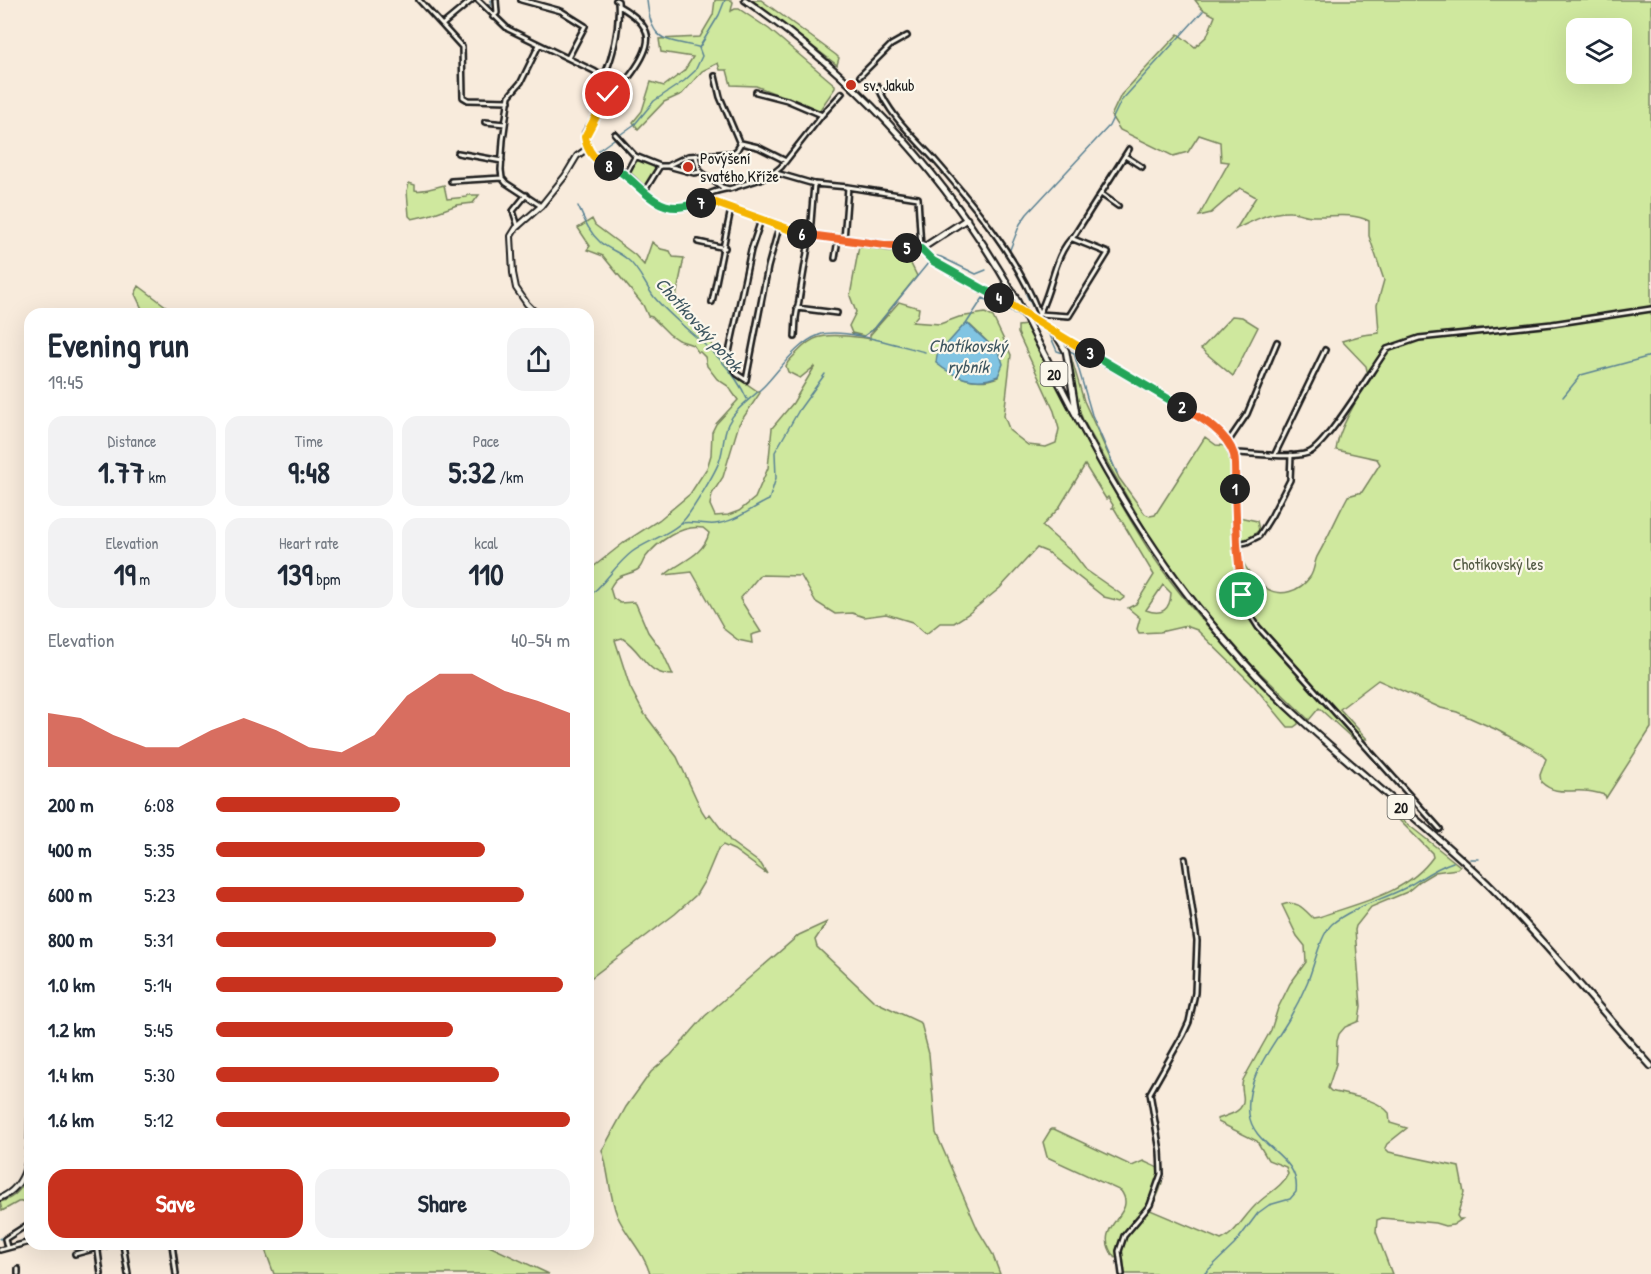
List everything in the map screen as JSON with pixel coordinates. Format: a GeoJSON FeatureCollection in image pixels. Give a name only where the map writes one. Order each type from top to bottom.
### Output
{"type":"FeatureCollection","features":[{"type":"Feature","properties":{"kind":"main road","name":"20"},"geometry":{"type":"LineString","coordinates":[[745,0],[814,52],[862,95],[923,162],[967,219],[1014,295],[1116,490],[1152,546],[1195,605],[1228,644],[1299,718],[1487,884],[1651,1066]]}},
{"type":"Feature","properties":{"kind":"main road"},"geometry":{"type":"LineString","coordinates":[[921,249],[967,219]]}},
{"type":"Feature","properties":{"kind":"main road"},"geometry":{"type":"LineString","coordinates":[[1057,336],[1065,351],[1081,426]]}},
{"type":"Feature","properties":{"kind":"street"},"geometry":{"type":"LineString","coordinates":[[419,0],[462,47],[464,98],[509,101]]}},
{"type":"Feature","properties":{"kind":"street"},"geometry":{"type":"LineString","coordinates":[[442,25],[472,0]]}},
{"type":"Feature","properties":{"kind":"street"},"geometry":{"type":"LineString","coordinates":[[477,0],[508,29],[604,77],[608,94],[585,133],[589,150],[604,164],[626,174],[652,198],[674,207],[716,203],[810,236],[921,249],[933,261],[1210,425],[1228,442],[1233,453],[1242,595],[1252,618],[1440,829]]}},
{"type":"Feature","properties":{"kind":"street"},"geometry":{"type":"LineString","coordinates":[[493,17],[497,13],[496,0]]}},
{"type":"Feature","properties":{"kind":"street"},"geometry":{"type":"LineString","coordinates":[[521,0],[561,11],[585,26],[568,58]]}},
{"type":"Feature","properties":{"kind":"street"},"geometry":{"type":"LineString","coordinates":[[543,5],[544,0]]}},
{"type":"Feature","properties":{"kind":"street"},"geometry":{"type":"LineString","coordinates":[[604,77],[617,37],[618,0]]}},
{"type":"Feature","properties":{"kind":"street"},"geometry":{"type":"LineString","coordinates":[[608,94],[619,90],[641,60],[649,43],[645,27],[619,6]]}},
{"type":"Feature","properties":{"kind":"street"},"geometry":{"type":"LineString","coordinates":[[860,76],[891,45],[907,36]]}},
{"type":"Feature","properties":{"kind":"street"},"geometry":{"type":"LineString","coordinates":[[539,45],[521,82],[510,94],[505,124],[502,178],[541,206]]}},
{"type":"Feature","properties":{"kind":"street"},"geometry":{"type":"LineString","coordinates":[[668,166],[682,159],[733,153],[737,150],[740,144],[720,97],[715,76]]}},
{"type":"Feature","properties":{"kind":"street"},"geometry":{"type":"LineString","coordinates":[[878,86],[897,120],[959,189],[1011,259],[1040,314]]}},
{"type":"Feature","properties":{"kind":"street"},"geometry":{"type":"LineString","coordinates":[[756,92],[787,100],[822,115]]}},
{"type":"Feature","properties":{"kind":"street"},"geometry":{"type":"LineString","coordinates":[[700,203],[708,194],[747,185],[776,173],[822,115],[843,93]]}},
{"type":"Feature","properties":{"kind":"street"},"geometry":{"type":"LineString","coordinates":[[485,122],[505,124]]}},
{"type":"Feature","properties":{"kind":"street"},"geometry":{"type":"LineString","coordinates":[[616,136],[635,156],[660,166],[694,173],[700,172],[726,189]]}},
{"type":"Feature","properties":{"kind":"street"},"geometry":{"type":"LineString","coordinates":[[740,144],[758,147],[786,161]]}},
{"type":"Feature","properties":{"kind":"street"},"geometry":{"type":"LineString","coordinates":[[1036,320],[1065,244],[1072,239],[1129,149]]}},
{"type":"Feature","properties":{"kind":"street"},"geometry":{"type":"LineString","coordinates":[[532,308],[519,293],[514,282],[510,242],[514,231],[541,206],[565,176],[577,156],[589,150]]}},
{"type":"Feature","properties":{"kind":"street"},"geometry":{"type":"LineString","coordinates":[[458,153],[502,161]]}},
{"type":"Feature","properties":{"kind":"street"},"geometry":{"type":"LineString","coordinates":[[626,174],[635,156]]}},
{"type":"Feature","properties":{"kind":"street"},"geometry":{"type":"LineString","coordinates":[[696,156],[700,172]]}},
{"type":"Feature","properties":{"kind":"street"},"geometry":{"type":"LineString","coordinates":[[1125,156],[1142,167]]}},
{"type":"Feature","properties":{"kind":"street"},"geometry":{"type":"LineString","coordinates":[[644,192],[660,166]]}},
{"type":"Feature","properties":{"kind":"street"},"geometry":{"type":"LineString","coordinates":[[776,173],[814,184],[918,198],[921,249]]}},
{"type":"Feature","properties":{"kind":"street"},"geometry":{"type":"LineString","coordinates":[[451,181],[502,178]]}},
{"type":"Feature","properties":{"kind":"street"},"geometry":{"type":"LineString","coordinates":[[795,337],[797,308],[810,236],[814,184]]}},
{"type":"Feature","properties":{"kind":"street"},"geometry":{"type":"LineString","coordinates":[[835,258],[841,239],[848,187]]}},
{"type":"Feature","properties":{"kind":"street"},"geometry":{"type":"LineString","coordinates":[[1101,194],[1118,206]]}},
{"type":"Feature","properties":{"kind":"street"},"geometry":{"type":"LineString","coordinates":[[518,226],[513,211],[526,195]]}},
{"type":"Feature","properties":{"kind":"street"},"geometry":{"type":"LineString","coordinates":[[712,302],[725,248],[731,209]]}},
{"type":"Feature","properties":{"kind":"street"},"geometry":{"type":"LineString","coordinates":[[761,220],[751,250],[728,357],[737,374],[746,380],[768,267],[779,227]]}},
{"type":"Feature","properties":{"kind":"street"},"geometry":{"type":"LineString","coordinates":[[1040,314],[1069,316],[1108,253],[1072,239]]}},
{"type":"Feature","properties":{"kind":"street"},"geometry":{"type":"LineString","coordinates":[[698,242],[725,248]]}},
{"type":"Feature","properties":{"kind":"street"},"geometry":{"type":"LineString","coordinates":[[797,308],[837,313]]}},
{"type":"Feature","properties":{"kind":"street"},"geometry":{"type":"LineString","coordinates":[[1233,453],[1291,455],[1311,452],[1326,438],[1374,367],[1393,346],[1419,338],[1542,325],[1651,309]]}},
{"type":"Feature","properties":{"kind":"street"},"geometry":{"type":"LineString","coordinates":[[1228,442],[1247,414],[1277,342]]}},
{"type":"Feature","properties":{"kind":"street"},"geometry":{"type":"LineString","coordinates":[[1275,454],[1325,350]]}},
{"type":"Feature","properties":{"kind":"street"},"geometry":{"type":"LineString","coordinates":[[1237,544],[1259,536],[1268,522],[1287,487],[1291,471],[1291,455]]}},
{"type":"Feature","properties":{"kind":"street"},"geometry":{"type":"LineString","coordinates":[[1122,1274],[1119,1251],[1124,1236],[1150,1205],[1161,1174],[1160,1151],[1150,1093],[1183,1035],[1189,1022],[1194,999],[1198,958],[1197,941],[1185,859]]}},
{"type":"Feature","properties":{"kind":"street"},"geometry":{"type":"LineString","coordinates":[[0,1198],[14,1190],[24,1173]]}},
{"type":"Feature","properties":{"kind":"street"},"geometry":{"type":"LineString","coordinates":[[7,1247],[4,1239],[24,1227]]}},
{"type":"Feature","properties":{"kind":"street"},"geometry":{"type":"LineString","coordinates":[[0,1250],[24,1243]]}},
{"type":"Feature","properties":{"kind":"street"},"geometry":{"type":"LineString","coordinates":[[75,1254],[86,1250]]}},
{"type":"Feature","properties":{"kind":"street"},"geometry":{"type":"LineString","coordinates":[[98,1250],[101,1274]]}},
{"type":"Feature","properties":{"kind":"street"},"geometry":{"type":"LineString","coordinates":[[124,1250],[128,1274]]}},
{"type":"Feature","properties":{"kind":"street"},"geometry":{"type":"LineString","coordinates":[[173,1250],[177,1274]]}},
{"type":"Feature","properties":{"kind":"street"},"geometry":{"type":"LineString","coordinates":[[18,1269],[18,1274]]}},
{"type":"Feature","properties":{"kind":"green space"},"geometry":{"type":"Polygon","coordinates":[[[715,0],[731,0],[733,2],[731,11],[739,9],[769,29],[835,85],[819,111],[756,86],[731,85],[727,70],[720,70],[718,63],[702,71],[682,94],[664,102],[638,129],[633,122],[642,111],[651,82],[664,86],[684,71],[693,57],[661,52],[659,39],[700,37],[713,15],[715,0]]]}},
{"type":"Feature","properties":{"kind":"green space"},"geometry":{"type":"Polygon","coordinates":[[[752,0],[761,0],[836,55],[839,58],[837,65],[752,0]]]}},
{"type":"Feature","properties":{"kind":"green space","name":"Chotíkovský les"},"geometry":{"type":"Polygon","coordinates":[[[1195,0],[1651,0],[1651,728],[1606,798],[1605,795],[1592,792],[1551,789],[1541,782],[1540,775],[1546,759],[1539,752],[1457,712],[1441,708],[1378,680],[1340,709],[1367,739],[1353,739],[1319,708],[1309,720],[1251,664],[1198,603],[1154,544],[1083,420],[1077,404],[1069,360],[1071,357],[1084,401],[1119,478],[1145,514],[1150,516],[1155,515],[1205,437],[1216,445],[1228,446],[1234,471],[1234,516],[1257,521],[1259,530],[1241,546],[1243,562],[1251,574],[1266,588],[1284,593],[1301,586],[1310,577],[1317,557],[1348,496],[1362,492],[1380,464],[1377,459],[1336,450],[1341,431],[1368,375],[1366,366],[1342,341],[1379,333],[1377,305],[1384,280],[1369,236],[1369,221],[1348,216],[1313,216],[1283,212],[1262,217],[1236,229],[1256,197],[1240,188],[1211,213],[1199,216],[1229,162],[1221,161],[1220,142],[1199,135],[1188,152],[1173,156],[1120,130],[1111,116],[1121,95],[1178,34],[1195,47],[1207,36],[1215,16],[1202,9],[1195,0]]]}},
{"type":"Feature","properties":{"kind":"green space"},"geometry":{"type":"Polygon","coordinates":[[[639,160],[657,168],[647,184],[642,186],[629,173],[634,163],[639,160]]]}},
{"type":"Feature","properties":{"kind":"green space"},"geometry":{"type":"Polygon","coordinates":[[[409,183],[415,185],[415,190],[444,185],[447,199],[479,195],[473,203],[457,205],[412,219],[409,216],[407,191],[409,183]]]}},
{"type":"Feature","properties":{"kind":"green space"},"geometry":{"type":"Polygon","coordinates":[[[592,219],[595,225],[635,255],[644,265],[652,242],[661,249],[670,251],[673,257],[684,258],[675,302],[737,377],[760,393],[739,424],[723,477],[712,494],[710,505],[715,516],[739,511],[755,498],[768,468],[772,428],[793,403],[815,366],[800,378],[788,372],[786,366],[788,362],[807,343],[819,337],[835,335],[870,339],[870,335],[899,302],[919,308],[918,315],[912,322],[940,324],[959,317],[985,313],[993,317],[1011,355],[1004,416],[1010,431],[1028,445],[1046,447],[1056,443],[1059,429],[1054,411],[1018,333],[1018,326],[1027,325],[1099,465],[1130,520],[1163,571],[1217,637],[1298,718],[1298,724],[1288,727],[1254,686],[1197,630],[1186,626],[1160,632],[1139,633],[1137,629],[1140,618],[1128,608],[1136,604],[1154,575],[1112,508],[1113,505],[1108,497],[1106,499],[1085,465],[1059,508],[1042,526],[1073,553],[1086,570],[1125,597],[1120,601],[1104,597],[1047,552],[1037,548],[1000,588],[968,614],[954,623],[940,623],[926,634],[912,622],[886,614],[864,617],[852,613],[835,614],[816,602],[801,576],[760,575],[740,599],[761,632],[751,635],[752,643],[738,640],[725,630],[692,572],[665,575],[702,548],[709,533],[703,528],[687,529],[656,546],[639,569],[619,577],[610,588],[613,598],[620,603],[634,602],[636,604],[648,632],[662,651],[673,675],[656,671],[622,638],[615,640],[630,687],[643,712],[677,757],[702,811],[706,817],[710,814],[731,842],[761,864],[767,874],[734,850],[723,845],[718,849],[696,895],[675,914],[594,975],[594,566],[626,541],[659,520],[690,494],[707,468],[711,455],[712,432],[716,424],[738,400],[728,386],[717,379],[707,366],[705,357],[693,345],[678,340],[648,316],[643,305],[603,256],[587,250],[590,246],[578,228],[592,219]],[[970,325],[936,362],[957,376],[981,381],[990,380],[998,377],[1000,354],[970,325]],[[1163,585],[1146,610],[1161,612],[1164,610],[1169,604],[1171,593],[1163,585]]]}},
{"type":"Feature","properties":{"kind":"green space"},"geometry":{"type":"Polygon","coordinates":[[[859,246],[906,254],[917,276],[875,328],[864,336],[852,333],[849,326],[856,312],[850,296],[859,246]]]}},
{"type":"Feature","properties":{"kind":"green space"},"geometry":{"type":"Polygon","coordinates":[[[139,286],[168,308],[142,308],[135,294],[139,286]]]}},
{"type":"Feature","properties":{"kind":"green space"},"geometry":{"type":"Polygon","coordinates":[[[1232,316],[1242,317],[1258,327],[1233,376],[1201,349],[1232,316]]]}},
{"type":"Feature","properties":{"kind":"green space"},"geometry":{"type":"Polygon","coordinates":[[[1386,807],[1460,866],[1457,869],[1435,872],[1407,892],[1371,907],[1356,926],[1361,1006],[1359,1021],[1345,1027],[1339,1034],[1336,1064],[1328,1088],[1331,1091],[1377,1104],[1389,1113],[1390,1123],[1407,1128],[1387,1144],[1385,1148],[1389,1152],[1459,1167],[1464,1193],[1457,1216],[1462,1219],[1453,1225],[1445,1226],[1382,1218],[1377,1220],[1376,1232],[1392,1274],[1123,1274],[1120,1259],[1114,1257],[1108,1246],[1110,1228],[1124,1207],[1125,1200],[1121,1191],[1047,1157],[1043,1142],[1051,1129],[1054,1129],[1132,1166],[1143,1161],[1155,1166],[1160,1170],[1162,1179],[1160,1190],[1150,1210],[1221,1240],[1231,1233],[1253,1208],[1279,1186],[1288,1174],[1286,1167],[1268,1160],[1257,1141],[1218,1122],[1217,1119],[1236,1112],[1242,1105],[1243,1080],[1271,1030],[1278,1008],[1290,984],[1306,962],[1305,946],[1297,936],[1282,905],[1296,904],[1313,918],[1319,917],[1381,896],[1396,889],[1422,870],[1433,857],[1432,853],[1386,807]]]}},
{"type":"Feature","properties":{"kind":"green space"},"geometry":{"type":"Polygon","coordinates":[[[827,922],[815,940],[817,947],[874,1001],[921,1023],[929,1054],[936,1133],[978,1230],[992,1253],[1000,1274],[650,1274],[644,1258],[617,1215],[602,1150],[626,1107],[651,1072],[671,1055],[705,1016],[799,935],[827,922]]]}},
{"type":"Feature","properties":{"kind":"green space"},"geometry":{"type":"Polygon","coordinates":[[[24,1182],[24,1202],[18,1202],[2,1211],[0,1202],[11,1197],[24,1182]]]}},
{"type":"Feature","properties":{"kind":"green space"},"geometry":{"type":"Polygon","coordinates":[[[265,1250],[498,1250],[549,1274],[274,1274],[265,1250]]]}},
{"type":"Feature","properties":{"kind":"water","name":"Chotíkovský rybník"},"geometry":{"type":"Polygon","coordinates":[[[968,324],[1000,354],[1003,364],[998,376],[973,380],[957,376],[936,363],[937,355],[964,325],[968,324]]]}},
{"type":"Feature","properties":{"kind":"waterway"},"geometry":{"type":"LineString","coordinates":[[491,0],[491,6]]}},
{"type":"Feature","properties":{"kind":"waterway"},"geometry":{"type":"LineString","coordinates":[[647,0],[652,24],[661,36],[668,40],[698,47]]}},
{"type":"Feature","properties":{"kind":"waterway","name":"Chotíkovský potok"},"geometry":{"type":"LineString","coordinates":[[589,157],[635,124],[654,101],[695,71],[702,56],[699,48],[719,15],[725,0]]}},
{"type":"Feature","properties":{"kind":"waterway"},"geometry":{"type":"LineString","coordinates":[[1009,252],[1020,224],[1027,214],[1109,126],[1121,101],[1203,11]]}},
{"type":"Feature","properties":{"kind":"waterway","name":"Chotíkovský potok"},"geometry":{"type":"LineString","coordinates":[[578,206],[596,238],[631,263],[654,297],[666,310],[728,368],[747,399]]}},
{"type":"Feature","properties":{"kind":"waterway"},"geometry":{"type":"LineString","coordinates":[[937,256],[976,274],[986,270]]}},
{"type":"Feature","properties":{"kind":"waterway"},"geometry":{"type":"LineString","coordinates":[[864,336],[874,329],[929,262]]}},
{"type":"Feature","properties":{"kind":"waterway"},"geometry":{"type":"LineString","coordinates":[[1026,294],[1035,312]]}},
{"type":"Feature","properties":{"kind":"waterway"},"geometry":{"type":"LineString","coordinates":[[966,324],[983,298],[1022,317]]}},
{"type":"Feature","properties":{"kind":"waterway"},"geometry":{"type":"LineString","coordinates":[[1040,326],[1049,333],[1057,351],[1063,353]]}},
{"type":"Feature","properties":{"kind":"waterway","name":"Chotíkovský potok"},"geometry":{"type":"LineString","coordinates":[[594,592],[632,552],[672,530],[683,521],[718,464],[726,428],[732,418],[804,344],[819,335],[842,333],[872,338],[925,352]]}},
{"type":"Feature","properties":{"kind":"waterway"},"geometry":{"type":"LineString","coordinates":[[1070,351],[1074,353],[1092,415],[1117,473]]}},
{"type":"Feature","properties":{"kind":"waterway"},"geometry":{"type":"LineString","coordinates":[[1563,397],[1581,375],[1651,356]]}},
{"type":"Feature","properties":{"kind":"waterway"},"geometry":{"type":"LineString","coordinates":[[681,523],[723,523],[769,500],[776,478],[775,452],[799,410],[825,374]]}},
{"type":"Feature","properties":{"kind":"waterway"},"geometry":{"type":"LineString","coordinates":[[1470,859],[1479,859]]}},
{"type":"Feature","properties":{"kind":"waterway"},"geometry":{"type":"LineString","coordinates":[[1204,1274],[1234,1245],[1258,1213],[1269,1205],[1290,1199],[1296,1192],[1296,1179],[1291,1169],[1252,1126],[1249,1101],[1255,1076],[1299,1001],[1328,929],[1340,918],[1358,908],[1405,888],[1434,870],[1453,862]]}},
{"type":"Feature","properties":{"kind":"waterway","name":"Chotíkovský potok"},"geometry":{"type":"LineString","coordinates":[[0,1239],[24,1224]]}},
{"type":"Feature","properties":{"kind":"place","name":"sv. Jakub"},"geometry":{"type":"Point","coordinates":[851,85]}},
{"type":"Feature","properties":{"kind":"place","name":"Povýšení svatého Kříže"},"geometry":{"type":"Point","coordinates":[688,167]}},
{"type":"Feature","properties":{"kind":"route"},"geometry":{"type":"LineString","coordinates":[[608,94],[585,133],[586,144],[595,157],[604,164],[622,171],[652,198],[674,207],[705,202],[716,203],[810,236],[921,249],[933,261],[1210,425],[1228,442],[1233,453],[1242,595]]}}]}
